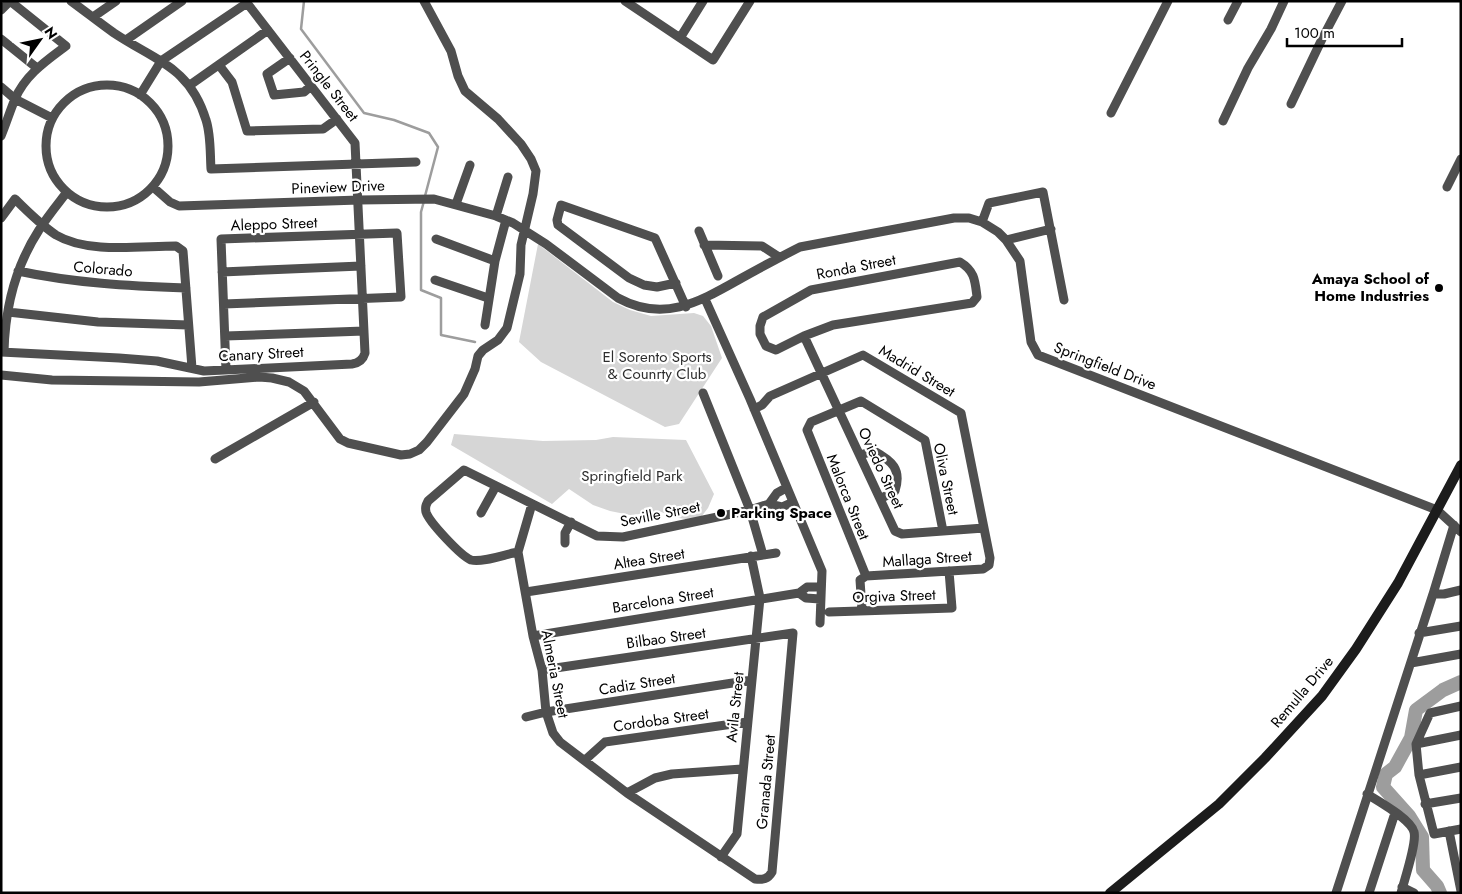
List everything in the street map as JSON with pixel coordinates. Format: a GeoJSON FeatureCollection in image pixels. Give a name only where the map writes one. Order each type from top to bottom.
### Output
{"type":"FeatureCollection","features":[{"type":"Feature","properties":{"kind":"main road","name":"Remulla Drive"},"geometry":{"type":"LineString","coordinates":[[1110,893],[1219,804],[1265,758],[1322,696],[1356,650],[1398,583],[1461,465]]}},
{"type":"Feature","properties":{"kind":"street"},"geometry":{"type":"LineString","coordinates":[[1,10],[10,1],[66,46],[37,68],[24,83],[15,98],[2,135]]}},
{"type":"Feature","properties":{"kind":"street"},"geometry":{"type":"LineString","coordinates":[[71,1],[126,40],[176,70],[190,85],[200,103],[207,122],[211,169],[416,162]]}},
{"type":"Feature","properties":{"kind":"street"},"geometry":{"type":"LineString","coordinates":[[93,17],[116,1]]}},
{"type":"Feature","properties":{"kind":"street"},"geometry":{"type":"LineString","coordinates":[[126,40],[182,1]]}},
{"type":"Feature","properties":{"kind":"street"},"geometry":{"type":"LineString","coordinates":[[1,375],[52,380],[145,382],[199,382],[258,377],[272,378],[289,382],[304,391],[340,439],[348,443],[402,455],[419,450],[464,394],[482,350],[498,340],[507,328],[520,274],[521,245],[533,194],[536,171],[522,144],[465,91],[458,76],[451,51],[424,1]]}},
{"type":"Feature","properties":{"kind":"street"},"geometry":{"type":"LineString","coordinates":[[626,1],[713,60],[750,1]]}},
{"type":"Feature","properties":{"kind":"street"},"geometry":{"type":"LineString","coordinates":[[1111,113],[1168,1]]}},
{"type":"Feature","properties":{"kind":"street"},"geometry":{"type":"LineString","coordinates":[[1228,20],[1238,1]]}},
{"type":"Feature","properties":{"kind":"street"},"geometry":{"type":"LineString","coordinates":[[1223,121],[1248,68],[1271,29],[1284,1]]}},
{"type":"Feature","properties":{"kind":"street"},"geometry":{"type":"LineString","coordinates":[[1291,104],[1342,1]]}},
{"type":"Feature","properties":{"kind":"street"},"geometry":{"type":"LineString","coordinates":[[140,95],[161,62],[248,2]]}},
{"type":"Feature","properties":{"kind":"street","name":"Pringle Street"},"geometry":{"type":"LineString","coordinates":[[248,2],[355,143],[359,200]]}},
{"type":"Feature","properties":{"kind":"street"},"geometry":{"type":"LineString","coordinates":[[680,38],[700,2]]}},
{"type":"Feature","properties":{"kind":"street"},"geometry":{"type":"LineString","coordinates":[[190,85],[268,30]]}},
{"type":"Feature","properties":{"kind":"street"},"geometry":{"type":"LineString","coordinates":[[1,38],[37,68]]}},
{"type":"Feature","properties":{"kind":"street"},"geometry":{"type":"LineString","coordinates":[[290,58],[267,74],[274,95],[304,92],[312,86]]}},
{"type":"Feature","properties":{"kind":"street"},"geometry":{"type":"LineString","coordinates":[[219,65],[232,82],[247,131],[323,128],[337,119]]}},
{"type":"Feature","properties":{"kind":"street"},"geometry":{"type":"LineString","coordinates":[[108,85],[140,95],[152,105],[161,118],[166,133],[168,149],[160,176],[153,187],[136,200],[122,206],[107,208],[79,201],[66,192],[53,175],[48,162],[46,136],[52,118],[62,104],[75,94],[91,87],[108,85]]}},
{"type":"Feature","properties":{"kind":"street"},"geometry":{"type":"LineString","coordinates":[[1,87],[15,98],[52,118]]}},
{"type":"Feature","properties":{"kind":"street"},"geometry":{"type":"LineString","coordinates":[[1447,187],[1461,159]]}},
{"type":"Feature","properties":{"kind":"street"},"geometry":{"type":"LineString","coordinates":[[456,204],[470,165]]}},
{"type":"Feature","properties":{"kind":"street"},"geometry":{"type":"LineString","coordinates":[[496,216],[508,177]]}},
{"type":"Feature","properties":{"kind":"street","name":"Pineview Drive"},"geometry":{"type":"LineString","coordinates":[[153,187],[170,202],[180,206],[434,199],[496,216],[524,230]]}},
{"type":"Feature","properties":{"kind":"street"},"geometry":{"type":"LineString","coordinates":[[3,352],[4,334],[13,285],[18,271],[26,252],[42,225],[66,192]]}},
{"type":"Feature","properties":{"kind":"street"},"geometry":{"type":"LineString","coordinates":[[982,222],[989,203],[1043,192],[1064,300]]}},
{"type":"Feature","properties":{"kind":"street"},"geometry":{"type":"LineString","coordinates":[[1,218],[14,200],[42,225],[76,243],[98,247],[176,246],[183,251],[192,368]]}},
{"type":"Feature","properties":{"kind":"street","name":"Canary Street"},"geometry":{"type":"LineString","coordinates":[[3,352],[157,361],[204,371],[357,363],[364,357],[365,353],[359,200]]}},
{"type":"Feature","properties":{"kind":"street"},"geometry":{"type":"LineString","coordinates":[[676,283],[657,287],[644,285],[629,278],[558,225],[557,220],[561,205],[655,238],[676,283],[686,307]]}},
{"type":"Feature","properties":{"kind":"street","name":"Springfield Drive"},"geometry":{"type":"LineString","coordinates":[[524,230],[546,244],[618,298],[628,304],[657,310],[686,307],[705,299],[800,247],[954,218],[969,218],[982,222],[998,232],[1006,240],[1020,261],[1031,342],[1038,355],[1438,510]]}},
{"type":"Feature","properties":{"kind":"street"},"geometry":{"type":"LineString","coordinates":[[485,325],[495,262],[506,220]]}},
{"type":"Feature","properties":{"kind":"street"},"geometry":{"type":"LineString","coordinates":[[1006,240],[1051,229]]}},
{"type":"Feature","properties":{"kind":"street"},"geometry":{"type":"LineString","coordinates":[[699,231],[718,276]]}},
{"type":"Feature","properties":{"kind":"street","name":"Aleppo Street"},"geometry":{"type":"LineString","coordinates":[[226,370],[221,240],[398,233],[401,297],[362,299]]}},
{"type":"Feature","properties":{"kind":"street"},"geometry":{"type":"LineString","coordinates":[[436,239],[495,262]]}},
{"type":"Feature","properties":{"kind":"street"},"geometry":{"type":"LineString","coordinates":[[704,245],[762,246],[779,257]]}},
{"type":"Feature","properties":{"kind":"street","name":"Ronda Street"},"geometry":{"type":"LineString","coordinates":[[960,262],[968,267],[975,277],[977,297],[972,303],[833,325],[804,336],[776,350],[766,346],[760,334],[760,326],[764,316],[811,290],[960,262]]}},
{"type":"Feature","properties":{"kind":"street"},"geometry":{"type":"LineString","coordinates":[[222,272],[361,266]]}},
{"type":"Feature","properties":{"kind":"street","name":"Colorado"},"geometry":{"type":"LineString","coordinates":[[18,271],[102,284],[186,288]]}},
{"type":"Feature","properties":{"kind":"street"},"geometry":{"type":"LineString","coordinates":[[435,280],[488,298]]}},
{"type":"Feature","properties":{"kind":"street"},"geometry":{"type":"LineString","coordinates":[[224,304],[362,299]]}},
{"type":"Feature","properties":{"kind":"street"},"geometry":{"type":"LineString","coordinates":[[705,299],[750,399],[822,572],[820,623]]}},
{"type":"Feature","properties":{"kind":"street"},"geometry":{"type":"LineString","coordinates":[[8,312],[98,322],[188,325]]}},
{"type":"Feature","properties":{"kind":"street"},"geometry":{"type":"LineString","coordinates":[[225,336],[364,330]]}},
{"type":"Feature","properties":{"kind":"street","name":"Oviedo Street"},"geometry":{"type":"LineString","coordinates":[[804,336],[895,531],[902,534],[984,528]]}},
{"type":"Feature","properties":{"kind":"street","name":"Madrid Street"},"geometry":{"type":"LineString","coordinates":[[754,409],[762,405],[770,396],[863,355],[961,413],[990,558],[989,565]]}},
{"type":"Feature","properties":{"kind":"street"},"geometry":{"type":"LineString","coordinates":[[703,393],[750,510],[763,555]]}},
{"type":"Feature","properties":{"kind":"street","name":"Madrid Street"},"geometry":{"type":"LineString","coordinates":[[750,399],[757,396],[770,396]]}},
{"type":"Feature","properties":{"kind":"street","name":"Oliva Street"},"geometry":{"type":"LineString","coordinates":[[839,410],[861,401],[925,440],[943,531]]}},
{"type":"Feature","properties":{"kind":"street"},"geometry":{"type":"LineString","coordinates":[[214,459],[314,402]]}},
{"type":"Feature","properties":{"kind":"street","name":"Malorca Street"},"geometry":{"type":"LineString","coordinates":[[839,410],[811,422],[807,430],[866,576]]}},
{"type":"Feature","properties":{"kind":"street"},"geometry":{"type":"LineString","coordinates":[[860,455],[874,450],[888,458],[894,466],[899,480],[895,491],[880,499]]}},
{"type":"Feature","properties":{"kind":"street"},"geometry":{"type":"LineString","coordinates":[[518,552],[478,561],[471,560],[464,556],[444,536],[426,514],[425,507],[428,501],[464,470],[532,504]]}},
{"type":"Feature","properties":{"kind":"street"},"geometry":{"type":"LineString","coordinates":[[481,513],[496,486]]}},
{"type":"Feature","properties":{"kind":"street","name":"Seville Street"},"geometry":{"type":"LineString","coordinates":[[769,504],[777,493],[786,488]]}},
{"type":"Feature","properties":{"kind":"street","name":"Seville Street"},"geometry":{"type":"LineString","coordinates":[[532,504],[597,536],[622,538],[750,510],[769,504],[782,507],[793,502]]}},
{"type":"Feature","properties":{"kind":"street","name":"Almeria Street"},"geometry":{"type":"LineString","coordinates":[[532,504],[518,552],[533,636],[542,670],[546,712],[553,732],[560,742],[626,793],[721,857]]}},
{"type":"Feature","properties":{"kind":"street"},"geometry":{"type":"LineString","coordinates":[[1438,510],[1461,532]]}},
{"type":"Feature","properties":{"kind":"street"},"geometry":{"type":"LineString","coordinates":[[565,543],[565,533],[571,522]]}},
{"type":"Feature","properties":{"kind":"street"},"geometry":{"type":"LineString","coordinates":[[1336,893],[1454,525]]}},
{"type":"Feature","properties":{"kind":"street","name":"Altea Street"},"geometry":{"type":"LineString","coordinates":[[526,592],[776,553]]}},
{"type":"Feature","properties":{"kind":"street","name":"Avila Street"},"geometry":{"type":"LineString","coordinates":[[721,857],[737,834],[760,598],[751,556]]}},
{"type":"Feature","properties":{"kind":"street","name":"Mallaga Street"},"geometry":{"type":"LineString","coordinates":[[866,576],[983,569],[989,565]]}},
{"type":"Feature","properties":{"kind":"street","name":"Orgiva Street"},"geometry":{"type":"LineString","coordinates":[[829,612],[952,608],[949,571]]}},
{"type":"Feature","properties":{"kind":"street"},"geometry":{"type":"LineString","coordinates":[[862,610],[860,580],[866,576]]}},
{"type":"Feature","properties":{"kind":"street","name":"Barcelona Street"},"geometry":{"type":"LineString","coordinates":[[533,636],[799,593],[807,587],[821,587]]}},
{"type":"Feature","properties":{"kind":"street"},"geometry":{"type":"LineString","coordinates":[[1432,594],[1444,594],[1461,590]]}},
{"type":"Feature","properties":{"kind":"street","name":"Barcelona Street"},"geometry":{"type":"LineString","coordinates":[[799,593],[806,598],[820,599]]}},
{"type":"Feature","properties":{"kind":"street"},"geometry":{"type":"LineString","coordinates":[[1420,634],[1461,626]]}},
{"type":"Feature","properties":{"kind":"street","name":"Bilbao Street"},"geometry":{"type":"LineString","coordinates":[[542,670],[793,633]]}},
{"type":"Feature","properties":{"kind":"street","name":"Granada Street"},"geometry":{"type":"LineString","coordinates":[[721,857],[755,879],[766,879],[772,872],[793,633]]}},
{"type":"Feature","properties":{"kind":"street"},"geometry":{"type":"LineString","coordinates":[[1411,663],[1461,654]]}},
{"type":"Feature","properties":{"kind":"street","name":"Cadiz Street"},"geometry":{"type":"LineString","coordinates":[[526,717],[546,712],[752,680]]}},
{"type":"Feature","properties":{"kind":"street"},"geometry":{"type":"LineString","coordinates":[[1461,706],[1430,713],[1416,744],[1419,775],[1434,834],[1461,829]]}},
{"type":"Feature","properties":{"kind":"street","name":"Cordoba Street"},"geometry":{"type":"LineString","coordinates":[[585,760],[605,742],[747,722]]}},
{"type":"Feature","properties":{"kind":"street"},"geometry":{"type":"LineString","coordinates":[[1416,744],[1461,735]]}},
{"type":"Feature","properties":{"kind":"street"},"geometry":{"type":"LineString","coordinates":[[1419,775],[1461,767]]}},
{"type":"Feature","properties":{"kind":"street"},"geometry":{"type":"LineString","coordinates":[[626,793],[655,778],[672,774],[742,769]]}},
{"type":"Feature","properties":{"kind":"street"},"geometry":{"type":"LineString","coordinates":[[1367,794],[1405,820],[1414,832],[1414,841],[1402,890],[1414,893]]}},
{"type":"Feature","properties":{"kind":"street"},"geometry":{"type":"LineString","coordinates":[[1425,804],[1461,798]]}},
{"type":"Feature","properties":{"kind":"street"},"geometry":{"type":"LineString","coordinates":[[1370,893],[1395,813]]}},
{"type":"Feature","properties":{"kind":"street"},"geometry":{"type":"LineString","coordinates":[[1449,832],[1461,891]]}},
{"type":"Feature","properties":{"kind":"green space","name":"El Sorento Sports & Counrty Club"},"geometry":{"type":"Polygon","coordinates":[[[538,244],[613,302],[630,310],[651,316],[694,313],[703,316],[711,326],[722,358],[679,424],[665,427],[541,362],[519,342],[538,244]]]}},
{"type":"Feature","properties":{"kind":"green space","name":"Springfield Park"},"geometry":{"type":"Polygon","coordinates":[[[454,434],[543,441],[596,440],[613,437],[686,440],[714,494],[708,508],[698,521],[679,518],[661,512],[630,515],[610,511],[593,505],[569,489],[552,504],[451,445],[454,434]]]}},
{"type":"Feature","properties":{"kind":"waterway"},"geometry":{"type":"LineString","coordinates":[[304,1],[301,29],[364,113],[394,120],[429,133],[438,147],[425,196]]}},
{"type":"Feature","properties":{"kind":"waterway"},"geometry":{"type":"LineString","coordinates":[[424,201],[421,212],[421,290],[441,298],[441,335],[475,342]]}},
{"type":"Feature","properties":{"kind":"waterway"},"geometry":{"type":"LineString","coordinates":[[1440,893],[1437,886],[1423,870],[1422,837],[1409,816],[1383,787],[1386,774],[1395,767],[1411,738],[1416,710],[1443,690],[1461,682]]}},
{"type":"Feature","properties":{"kind":"place","name":"Amaya School of Home Industries"},"geometry":{"type":"Point","coordinates":[1439,288]}},
{"type":"Feature","properties":{"kind":"place","name":"Parking Space"},"geometry":{"type":"Point","coordinates":[721,513]}}]}
